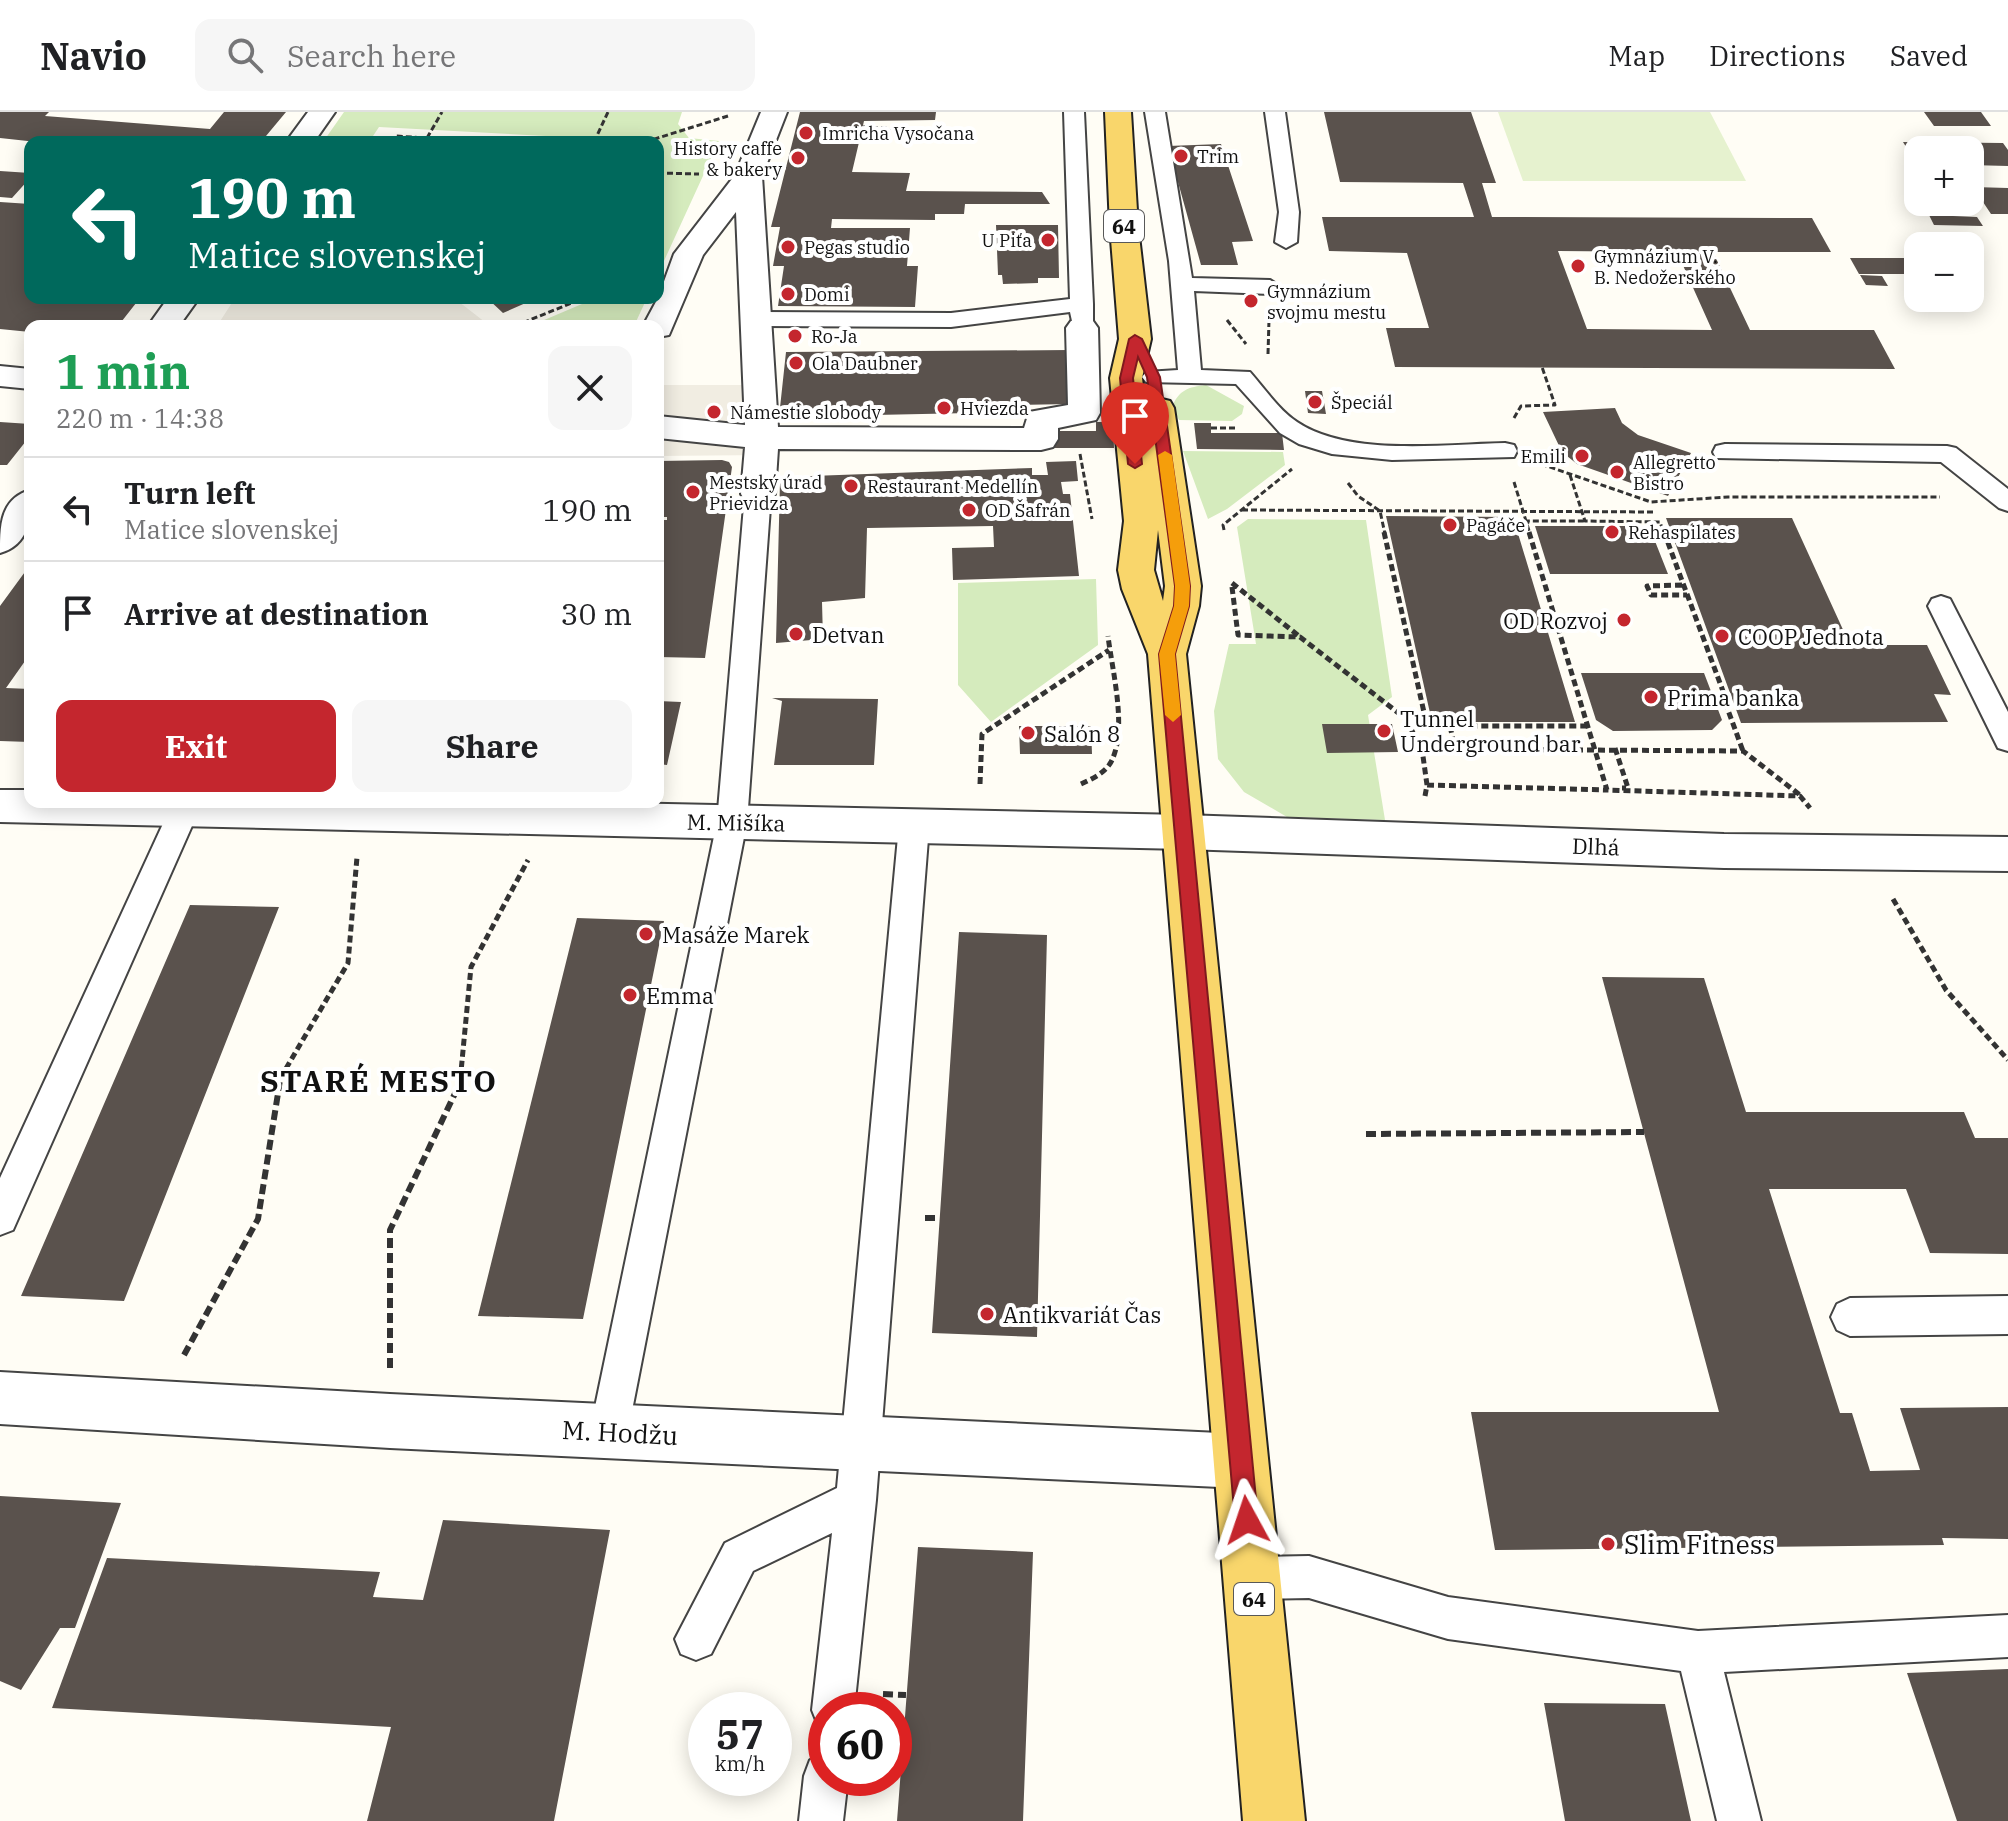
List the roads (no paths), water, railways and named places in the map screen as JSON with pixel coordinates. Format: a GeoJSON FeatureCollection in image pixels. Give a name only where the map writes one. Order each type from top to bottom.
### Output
{"type":"FeatureCollection","features":[{"type":"Feature","properties":{"kind":"main road","name":"64"},"geometry":{"type":"LineString","coordinates":[[1118,112],[1124,227],[1135,339],[1126,378],[1141,521],[1136,570],[1140,589],[1167,654],[1274,1821]]}},
{"type":"Feature","properties":{"kind":"main road","name":"64"},"geometry":{"type":"LineString","coordinates":[[1135,339],[1154,377],[1183,586],[1181,606],[1167,654]]}},
{"type":"Feature","properties":{"kind":"street"},"geometry":{"type":"LineString","coordinates":[[304,136],[322,112]]}},
{"type":"Feature","properties":{"kind":"street"},"geometry":{"type":"LineString","coordinates":[[661,320],[689,254],[748,176],[774,112]]}},
{"type":"Feature","properties":{"kind":"street"},"geometry":{"type":"LineString","coordinates":[[748,176],[762,438],[758,494]]}},
{"type":"Feature","properties":{"kind":"street"},"geometry":{"type":"LineString","coordinates":[[664,428],[762,438],[1041,439],[1041,420],[1084,413],[1082,316]]}},
{"type":"Feature","properties":{"kind":"street"},"geometry":{"type":"LineString","coordinates":[[0,376],[24,378]]}},
{"type":"Feature","properties":{"kind":"street","name":"M. Mišíka"},"geometry":{"type":"LineString","coordinates":[[0,806],[24,807]]}},
{"type":"Feature","properties":{"kind":"street","name":"M. Mišíka"},"geometry":{"type":"LineString","coordinates":[[92,808],[1184,832]]}},
{"type":"Feature","properties":{"kind":"street","name":"Dlhá"},"geometry":{"type":"LineString","coordinates":[[1184,832],[1724,851],[2008,854]]}},
{"type":"Feature","properties":{"kind":"street","name":"M. Hodžu"},"geometry":{"type":"LineString","coordinates":[[0,1398],[390,1421],[1241,1461]]}},
{"type":"Feature","properties":{"kind":"lane"},"geometry":{"type":"LineString","coordinates":[[754,319],[951,320],[1082,316],[1074,112]]}},
{"type":"Feature","properties":{"kind":"lane"},"geometry":{"type":"LineString","coordinates":[[1155,112],[1182,284],[1190,377]]}},
{"type":"Feature","properties":{"kind":"lane"},"geometry":{"type":"LineString","coordinates":[[1275,112],[1289,212],[1286,242]]}},
{"type":"Feature","properties":{"kind":"lane"},"geometry":{"type":"LineString","coordinates":[[1182,284],[1270,287]]}},
{"type":"Feature","properties":{"kind":"lane"},"geometry":{"type":"LineString","coordinates":[[1154,377],[1242,377],[1288,428],[1321,444],[1360,450],[1505,451]]}},
{"type":"Feature","properties":{"kind":"lane"},"geometry":{"type":"LineString","coordinates":[[1725,452],[1947,454],[2005,499]]}},
{"type":"Feature","properties":{"kind":"lane"},"geometry":{"type":"LineString","coordinates":[[609,1431],[732,822],[758,494]]}},
{"type":"Feature","properties":{"kind":"lane"},"geometry":{"type":"LineString","coordinates":[[1941,606],[2008,740]]}},
{"type":"Feature","properties":{"kind":"lane"},"geometry":{"type":"LineString","coordinates":[[0,1218],[184,810]]}},
{"type":"Feature","properties":{"kind":"lane"},"geometry":{"type":"LineString","coordinates":[[835,1692],[862,1444],[914,826]]}},
{"type":"Feature","properties":{"kind":"lane"},"geometry":{"type":"LineString","coordinates":[[1850,1317],[2008,1315]]}},
{"type":"Feature","properties":{"kind":"lane"},"geometry":{"type":"LineString","coordinates":[[696,1639],[739,1557],[856,1500]]}},
{"type":"Feature","properties":{"kind":"lane"},"geometry":{"type":"LineString","coordinates":[[1252,1578],[1309,1577],[1448,1618],[1698,1652],[2008,1636]]}},
{"type":"Feature","properties":{"kind":"lane"},"geometry":{"type":"LineString","coordinates":[[1698,1652],[1739,1821]]}},
{"type":"Feature","properties":{"kind":"lane"},"geometry":{"type":"LineString","coordinates":[[821,1821],[824,1796]]}},
{"type":"Feature","properties":{"kind":"place","name":"Imricha Vysočana"},"geometry":{"type":"Point","coordinates":[806,133]}},
{"type":"Feature","properties":{"kind":"place","name":"Trim"},"geometry":{"type":"Point","coordinates":[1181,156]}},
{"type":"Feature","properties":{"kind":"place","name":"History caffe & bakery"},"geometry":{"type":"Point","coordinates":[798,158]}},
{"type":"Feature","properties":{"kind":"place","name":"U Piťa"},"geometry":{"type":"Point","coordinates":[1048,240]}},
{"type":"Feature","properties":{"kind":"place","name":"Pegas studio"},"geometry":{"type":"Point","coordinates":[788,247]}},
{"type":"Feature","properties":{"kind":"place","name":"Gymnázium V. B. Nedožerského"},"geometry":{"type":"Point","coordinates":[1578,266]}},
{"type":"Feature","properties":{"kind":"place","name":"Domi"},"geometry":{"type":"Point","coordinates":[788,294]}},
{"type":"Feature","properties":{"kind":"place","name":"Gymnázium svojmu mestu"},"geometry":{"type":"Point","coordinates":[1251,301]}},
{"type":"Feature","properties":{"kind":"place","name":"Ro-Ja"},"geometry":{"type":"Point","coordinates":[795,336]}},
{"type":"Feature","properties":{"kind":"place","name":"Ola Daubner"},"geometry":{"type":"Point","coordinates":[796,363]}},
{"type":"Feature","properties":{"kind":"place","name":"Špeciál"},"geometry":{"type":"Point","coordinates":[1315,402]}},
{"type":"Feature","properties":{"kind":"place","name":"Hviezda"},"geometry":{"type":"Point","coordinates":[944,408]}},
{"type":"Feature","properties":{"kind":"place","name":"Námestie slobody"},"geometry":{"type":"Point","coordinates":[714,412]}},
{"type":"Feature","properties":{"kind":"place","name":"Emili"},"geometry":{"type":"Point","coordinates":[1582,456]}},
{"type":"Feature","properties":{"kind":"place","name":"Allegretto Bistro"},"geometry":{"type":"Point","coordinates":[1617,472]}},
{"type":"Feature","properties":{"kind":"place","name":"Restaurant Medellín"},"geometry":{"type":"Point","coordinates":[851,486]}},
{"type":"Feature","properties":{"kind":"place","name":"Mestský úrad Prievidza"},"geometry":{"type":"Point","coordinates":[693,492]}},
{"type":"Feature","properties":{"kind":"place","name":"OD Šafrán"},"geometry":{"type":"Point","coordinates":[969,510]}},
{"type":"Feature","properties":{"kind":"place","name":"Pagáče"},"geometry":{"type":"Point","coordinates":[1450,525]}},
{"type":"Feature","properties":{"kind":"place","name":"Rehaspilates"},"geometry":{"type":"Point","coordinates":[1612,532]}},
{"type":"Feature","properties":{"kind":"place","name":"OD Rozvoj"},"geometry":{"type":"Point","coordinates":[1624,620]}},
{"type":"Feature","properties":{"kind":"place","name":"Detvan"},"geometry":{"type":"Point","coordinates":[796,634]}},
{"type":"Feature","properties":{"kind":"place","name":"COOP Jednota"},"geometry":{"type":"Point","coordinates":[1722,636]}},
{"type":"Feature","properties":{"kind":"place","name":"Prima banka"},"geometry":{"type":"Point","coordinates":[1651,697]}},
{"type":"Feature","properties":{"kind":"place","name":"Tunnel Underground bar"},"geometry":{"type":"Point","coordinates":[1384,731]}},
{"type":"Feature","properties":{"kind":"place","name":"Salón 8"},"geometry":{"type":"Point","coordinates":[1028,733]}},
{"type":"Feature","properties":{"kind":"place","name":"Masáže Marek"},"geometry":{"type":"Point","coordinates":[646,934]}},
{"type":"Feature","properties":{"kind":"place","name":"Emma"},"geometry":{"type":"Point","coordinates":[630,995]}},
{"type":"Feature","properties":{"kind":"place","name":"Antikvariát Čas"},"geometry":{"type":"Point","coordinates":[987,1314]}},
{"type":"Feature","properties":{"kind":"place","name":"Slim Fitness"},"geometry":{"type":"Point","coordinates":[1608,1544]}},
{"type":"Feature","properties":{"kind":"district","name":"STARÉ MESTO"},"geometry":{"type":"Point","coordinates":[379,1080]}}]}
